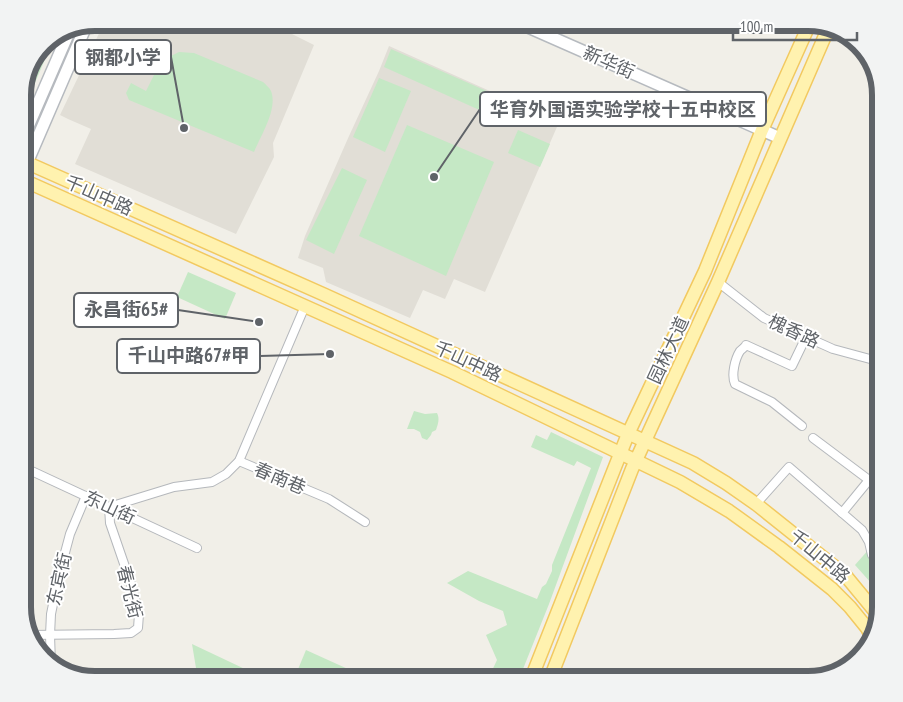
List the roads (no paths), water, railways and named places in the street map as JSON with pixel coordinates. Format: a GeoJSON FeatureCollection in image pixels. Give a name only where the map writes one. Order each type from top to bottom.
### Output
{"type":"FeatureCollection","features":[{"type":"Feature","properties":{"kind":"main road","name":"园林大道"},"geometry":{"type":"LineString","coordinates":[[535,671],[628,434],[705,271],[762,130],[806,31]]}},
{"type":"Feature","properties":{"kind":"main road","name":"园林大道"},"geometry":{"type":"LineString","coordinates":[[555,671],[636,461],[718,282],[826,34]]}},
{"type":"Feature","properties":{"kind":"main road","name":"千山中路"},"geometry":{"type":"LineString","coordinates":[[31,169],[325,295],[693,463],[756,504],[845,575],[872,608]]}},
{"type":"Feature","properties":{"kind":"main road","name":"千山中路"},"geometry":{"type":"LineString","coordinates":[[31,184],[452,372],[680,482],[728,511],[779,547],[832,589],[850,606],[867,629]]}},
{"type":"Feature","properties":{"kind":"street","name":"新华街"},"geometry":{"type":"LineString","coordinates":[[544,31],[780,138]]}},
{"type":"Feature","properties":{"kind":"street"},"geometry":{"type":"LineString","coordinates":[[31,150],[83,33]]}},
{"type":"Feature","properties":{"kind":"street"},"geometry":{"type":"LineString","coordinates":[[31,120],[66,39]]}},
{"type":"Feature","properties":{"kind":"street","name":"槐香路"},"geometry":{"type":"LineString","coordinates":[[718,282],[764,318],[833,349],[872,359]]}},
{"type":"Feature","properties":{"kind":"street"},"geometry":{"type":"LineString","coordinates":[[238,461],[305,306]]}},
{"type":"Feature","properties":{"kind":"street"},"geometry":{"type":"LineString","coordinates":[[802,426],[772,402],[735,384],[733,370],[740,351],[746,346],[792,366],[806,337]]}},
{"type":"Feature","properties":{"kind":"street"},"geometry":{"type":"LineString","coordinates":[[813,438],[872,481]]}},
{"type":"Feature","properties":{"kind":"street","name":"春南巷"},"geometry":{"type":"LineString","coordinates":[[109,507],[174,488],[212,482],[226,474],[238,461],[324,497],[366,522]]}},
{"type":"Feature","properties":{"kind":"street"},"geometry":{"type":"LineString","coordinates":[[756,504],[789,468],[862,530],[869,542],[872,555]]}},
{"type":"Feature","properties":{"kind":"street","name":"东山街"},"geometry":{"type":"LineString","coordinates":[[31,471],[197,548]]}},
{"type":"Feature","properties":{"kind":"street"},"geometry":{"type":"LineString","coordinates":[[842,513],[869,480]]}},
{"type":"Feature","properties":{"kind":"street","name":"东宾街"},"geometry":{"type":"LineString","coordinates":[[51,653],[51,614],[59,575],[70,534],[86,496]]}},
{"type":"Feature","properties":{"kind":"street","name":"春光街"},"geometry":{"type":"LineString","coordinates":[[38,635],[130,633],[138,628],[139,614],[110,523],[109,507]]}},
{"type":"Feature","properties":{"kind":"place","name":"钢都小学"},"geometry":{"type":"Point","coordinates":[184,128]}},
{"type":"Feature","properties":{"kind":"place","name":"华育外国语实验学校十五中校区"},"geometry":{"type":"Point","coordinates":[434,177]}},
{"type":"Feature","properties":{"kind":"place","name":"永昌街65#"},"geometry":{"type":"Point","coordinates":[259,322]}},
{"type":"Feature","properties":{"kind":"place","name":"千山中路67#甲"},"geometry":{"type":"Point","coordinates":[330,354]}}]}
